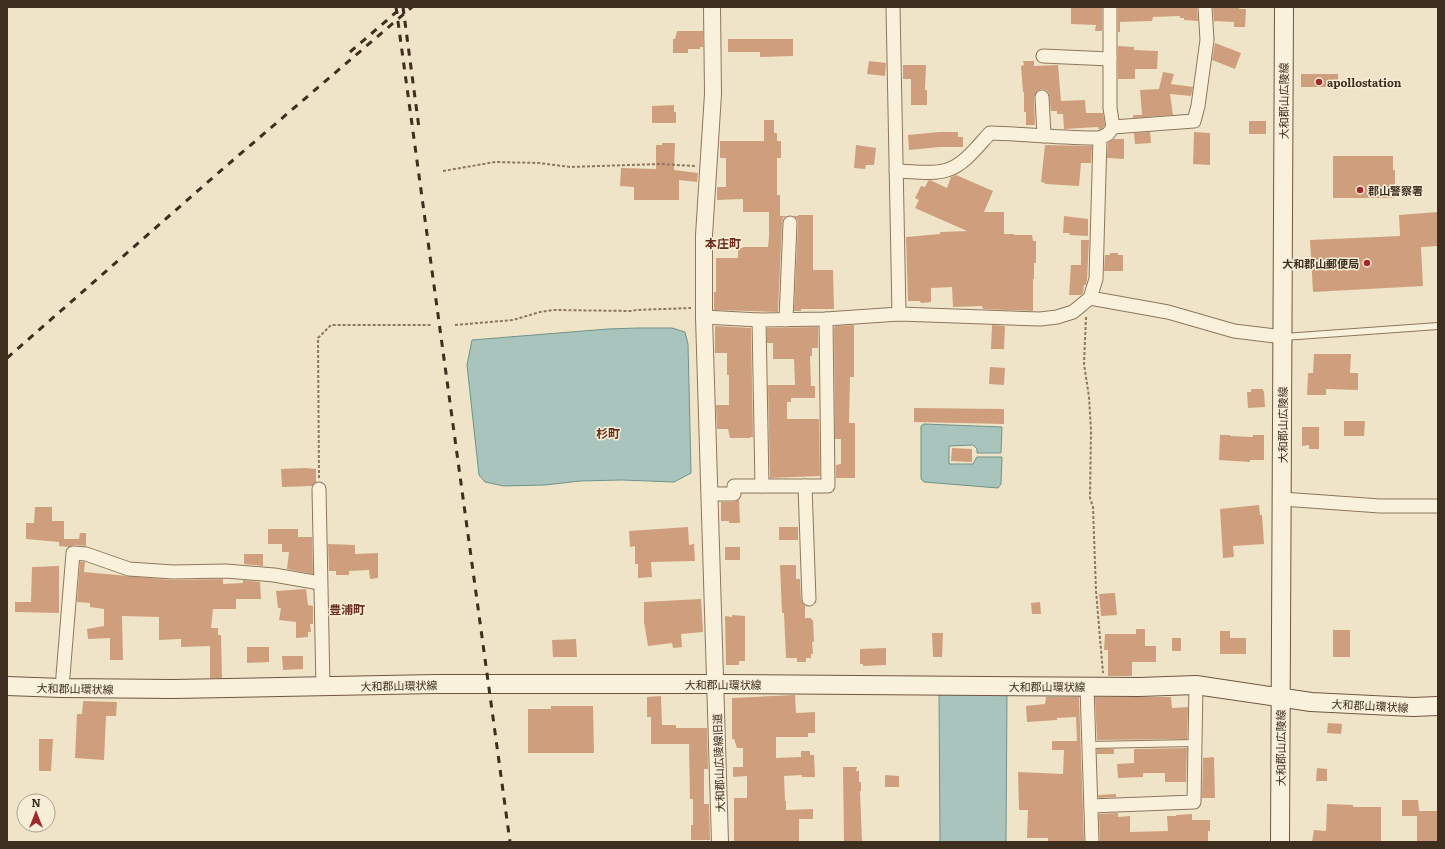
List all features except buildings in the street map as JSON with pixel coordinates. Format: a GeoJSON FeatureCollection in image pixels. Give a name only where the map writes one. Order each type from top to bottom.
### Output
{"type":"FeatureCollection","features":[{"type":"Feature","properties":{"kind":"main road","name":"大和郡山広陵線"},"geometry":{"type":"LineString","coordinates":[[1280,842],[1284,7]]}},
{"type":"Feature","properties":{"kind":"main road","name":"大和郡山環状線"},"geometry":{"type":"LineString","coordinates":[[7,686],[173,689],[436,684],[715,684],[1087,687],[1196,685],[1311,702],[1413,707],[1438,706]]}},
{"type":"Feature","properties":{"kind":"street","name":"大和郡山広陵線旧道"},"geometry":{"type":"LineString","coordinates":[[712,7],[713,94],[704,235],[704,312],[720,842]]}},
{"type":"Feature","properties":{"kind":"street"},"geometry":{"type":"LineString","coordinates":[[893,7],[899,314]]}},
{"type":"Feature","properties":{"kind":"street"},"geometry":{"type":"LineString","coordinates":[[896,171],[933,172],[947,170],[959,164],[990,133],[1070,138],[1100,138],[1108,134],[1113,127],[1110,108],[1110,7]]}},
{"type":"Feature","properties":{"kind":"street"},"geometry":{"type":"LineString","coordinates":[[1113,127],[1194,121],[1198,106],[1207,40],[1205,7]]}},
{"type":"Feature","properties":{"kind":"street"},"geometry":{"type":"LineString","coordinates":[[1043,56],[1110,59]]}},
{"type":"Feature","properties":{"kind":"street"},"geometry":{"type":"LineString","coordinates":[[1042,97],[1044,136]]}},
{"type":"Feature","properties":{"kind":"street"},"geometry":{"type":"LineString","coordinates":[[704,312],[759,320],[786,320],[899,314],[1040,319],[1057,317],[1073,312],[1088,300],[1096,279],[1100,138]]}},
{"type":"Feature","properties":{"kind":"street"},"geometry":{"type":"LineString","coordinates":[[786,320],[790,223]]}},
{"type":"Feature","properties":{"kind":"street"},"geometry":{"type":"LineString","coordinates":[[1088,300],[1168,312],[1234,331],[1283,337]]}},
{"type":"Feature","properties":{"kind":"street"},"geometry":{"type":"LineString","coordinates":[[710,494],[734,494],[734,486],[828,486],[826,319]]}},
{"type":"Feature","properties":{"kind":"street"},"geometry":{"type":"LineString","coordinates":[[759,320],[762,486]]}},
{"type":"Feature","properties":{"kind":"street"},"geometry":{"type":"LineString","coordinates":[[805,486],[810,599]]}},
{"type":"Feature","properties":{"kind":"street"},"geometry":{"type":"LineString","coordinates":[[319,489],[323,687]]}},
{"type":"Feature","properties":{"kind":"street"},"geometry":{"type":"LineString","coordinates":[[1282,499],[1380,506],[1438,506]]}},
{"type":"Feature","properties":{"kind":"street"},"geometry":{"type":"LineString","coordinates":[[62,688],[73,553],[86,554],[129,569],[173,572],[226,571],[274,575],[320,582]]}},
{"type":"Feature","properties":{"kind":"street"},"geometry":{"type":"LineString","coordinates":[[1091,806],[1194,802],[1196,685]]}},
{"type":"Feature","properties":{"kind":"street"},"geometry":{"type":"LineString","coordinates":[[1087,687],[1092,842]]}},
{"type":"Feature","properties":{"kind":"lane"},"geometry":{"type":"LineString","coordinates":[[1283,337],[1438,326]]}},
{"type":"Feature","properties":{"kind":"lane"},"geometry":{"type":"LineString","coordinates":[[1089,745],[1195,743]]}},
{"type":"Feature","properties":{"kind":"path"},"geometry":{"type":"LineString","coordinates":[[443,171],[495,162],[539,163],[570,167],[660,164],[708,167]]}},
{"type":"Feature","properties":{"kind":"path"},"geometry":{"type":"LineString","coordinates":[[1088,300],[1084,364],[1089,397],[1091,430],[1090,498],[1093,507],[1096,591],[1105,686]]}},
{"type":"Feature","properties":{"kind":"path"},"geometry":{"type":"LineString","coordinates":[[455,325],[513,320],[540,312],[554,310],[704,312]]}},
{"type":"Feature","properties":{"kind":"path"},"geometry":{"type":"LineString","coordinates":[[319,489],[318,338],[331,325],[432,325]]}},
{"type":"Feature","properties":{"kind":"water"},"geometry":{"type":"Polygon","coordinates":[[[637,328],[672,328],[685,332],[688,344],[691,473],[674,482],[622,480],[504,486],[485,482],[479,475],[467,365],[472,340],[637,328]]]}},
{"type":"Feature","properties":{"kind":"water"},"geometry":{"type":"Polygon","coordinates":[[[924,424],[1002,427],[1001,453],[977,453],[977,449],[973,445],[949,446],[949,464],[973,464],[977,457],[1002,457],[1001,484],[998,488],[924,482],[921,479],[921,426],[924,424]]]}},
{"type":"Feature","properties":{"kind":"water"},"geometry":{"type":"Polygon","coordinates":[[[939,693],[1007,694],[1006,842],[940,842],[939,693]]]}},
{"type":"Feature","properties":{"kind":"railway"},"geometry":{"type":"LineString","coordinates":[[396,7],[510,842]]}},
{"type":"Feature","properties":{"kind":"railway"},"geometry":{"type":"LineString","coordinates":[[403,7],[419,128]]}},
{"type":"Feature","properties":{"kind":"railway"},"geometry":{"type":"LineString","coordinates":[[7,358],[225,167],[412,7]]}},
{"type":"Feature","properties":{"kind":"railway"},"geometry":{"type":"LineString","coordinates":[[350,52],[400,9]]}},
{"type":"Feature","properties":{"kind":"place","name":"apollostation"},"geometry":{"type":"Point","coordinates":[1319,82]}},
{"type":"Feature","properties":{"kind":"place","name":"郡山警察署"},"geometry":{"type":"Point","coordinates":[1360,190]}},
{"type":"Feature","properties":{"kind":"place","name":"大和郡山郵便局"},"geometry":{"type":"Point","coordinates":[1367,263]}},
{"type":"Feature","properties":{"kind":"district","name":"本庄町"},"geometry":{"type":"Point","coordinates":[723,243]}},
{"type":"Feature","properties":{"kind":"district","name":"杉町"},"geometry":{"type":"Point","coordinates":[608,433]}},
{"type":"Feature","properties":{"kind":"district","name":"豊浦町"},"geometry":{"type":"Point","coordinates":[347,609]}}]}
